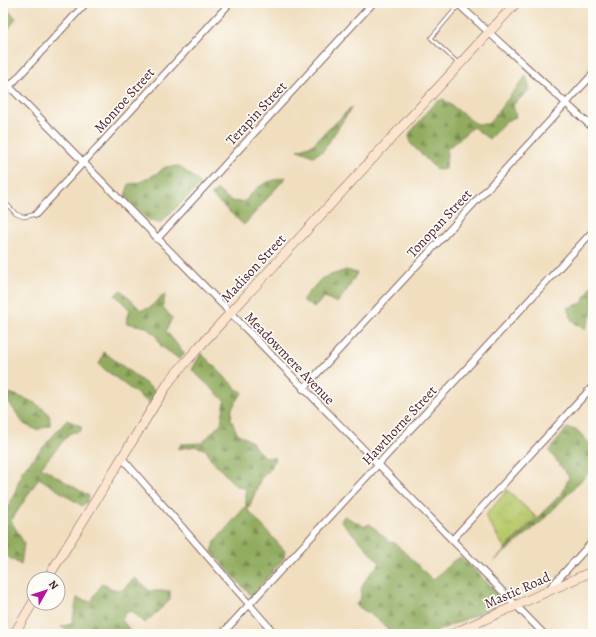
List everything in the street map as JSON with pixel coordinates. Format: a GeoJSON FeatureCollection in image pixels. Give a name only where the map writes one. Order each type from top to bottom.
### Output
{"type":"FeatureCollection","features":[{"type":"Feature","properties":{"kind":"street"},"geometry":{"type":"LineString","coordinates":[[9,87],[86,3]]}},
{"type":"Feature","properties":{"kind":"street","name":"Monroe Street"},"geometry":{"type":"LineString","coordinates":[[36,214],[230,3]]}},
{"type":"Feature","properties":{"kind":"street","name":"Terapin Street"},"geometry":{"type":"LineString","coordinates":[[157,239],[373,3]]}},
{"type":"Feature","properties":{"kind":"street","name":"Madison Street"},"geometry":{"type":"LineString","coordinates":[[53,571],[171,379],[516,3]]}},
{"type":"Feature","properties":{"kind":"street"},"geometry":{"type":"LineString","coordinates":[[458,4],[593,128]]}},
{"type":"Feature","properties":{"kind":"street","name":"Tonopan Street"},"geometry":{"type":"LineString","coordinates":[[303,389],[593,74]]}},
{"type":"Feature","properties":{"kind":"street","name":"Meadowmere Avenue"},"geometry":{"type":"LineString","coordinates":[[3,80],[303,389],[544,634]]}},
{"type":"Feature","properties":{"kind":"street","name":"Hawthorne Street"},"geometry":{"type":"LineString","coordinates":[[222,634],[593,231]]}},
{"type":"Feature","properties":{"kind":"street"},"geometry":{"type":"LineString","coordinates":[[452,540],[593,386]]}},
{"type":"Feature","properties":{"kind":"street"},"geometry":{"type":"LineString","coordinates":[[122,458],[275,634]]}},
{"type":"Feature","properties":{"kind":"street"},"geometry":{"type":"LineString","coordinates":[[544,593],[593,541]]}},
{"type":"Feature","properties":{"kind":"street","name":"Mastic Road"},"geometry":{"type":"LineString","coordinates":[[452,634],[593,571]]}},
{"type":"Feature","properties":{"kind":"street"},"geometry":{"type":"LineString","coordinates":[[14,634],[28,611]]}},
{"type":"Feature","properties":{"kind":"lane"},"geometry":{"type":"LineString","coordinates":[[458,4],[430,38],[460,64]]}},
{"type":"Feature","properties":{"kind":"lane"},"geometry":{"type":"LineString","coordinates":[[3,200],[16,214],[24,217],[36,214]]}},
{"type":"Feature","properties":{"kind":"green space"},"geometry":{"type":"Polygon","coordinates":[[[3,5],[16,18],[3,37],[3,5]]]}},
{"type":"Feature","properties":{"kind":"green space"},"geometry":{"type":"Polygon","coordinates":[[[526,76],[530,89],[513,105],[516,117],[506,121],[489,139],[473,127],[447,149],[446,169],[437,170],[410,143],[409,134],[436,102],[443,99],[476,124],[488,124],[526,76]]]}},
{"type":"Feature","properties":{"kind":"green space"},"geometry":{"type":"Polygon","coordinates":[[[352,107],[323,151],[313,156],[298,150],[312,145],[352,107]]]}},
{"type":"Feature","properties":{"kind":"green space"},"geometry":{"type":"Polygon","coordinates":[[[179,166],[201,184],[160,223],[149,220],[145,217],[125,196],[129,184],[138,183],[158,173],[165,167],[179,166]]]}},
{"type":"Feature","properties":{"kind":"green space"},"geometry":{"type":"Polygon","coordinates":[[[286,177],[244,225],[211,195],[218,190],[230,200],[241,202],[245,201],[263,184],[286,177]]]}},
{"type":"Feature","properties":{"kind":"green space"},"geometry":{"type":"Polygon","coordinates":[[[346,270],[357,273],[337,303],[325,297],[314,308],[302,300],[322,278],[346,270]]]}},
{"type":"Feature","properties":{"kind":"green space"},"geometry":{"type":"Polygon","coordinates":[[[593,284],[593,311],[585,330],[572,321],[567,308],[582,303],[593,284]]]}},
{"type":"Feature","properties":{"kind":"green space"},"geometry":{"type":"Polygon","coordinates":[[[121,290],[141,310],[149,308],[165,294],[163,307],[172,318],[166,331],[185,354],[179,359],[161,346],[156,335],[146,327],[126,323],[130,310],[115,295],[121,290]]]}},
{"type":"Feature","properties":{"kind":"green space"},"geometry":{"type":"Polygon","coordinates":[[[104,352],[158,393],[149,403],[99,365],[104,352]]]}},
{"type":"Feature","properties":{"kind":"green space"},"geometry":{"type":"Polygon","coordinates":[[[201,353],[238,390],[243,392],[232,408],[231,419],[237,433],[252,442],[256,449],[265,457],[275,458],[271,469],[261,478],[248,510],[285,551],[284,558],[253,594],[250,595],[212,552],[215,541],[246,506],[246,489],[235,485],[211,459],[206,450],[195,446],[178,449],[181,444],[202,443],[221,423],[225,401],[192,370],[201,353]]]}},
{"type":"Feature","properties":{"kind":"green space"},"geometry":{"type":"Polygon","coordinates":[[[8,393],[24,398],[41,407],[49,415],[50,425],[37,430],[24,424],[8,401],[8,393]]]}},
{"type":"Feature","properties":{"kind":"green space"},"geometry":{"type":"Polygon","coordinates":[[[67,420],[81,426],[81,431],[70,433],[41,467],[89,496],[87,502],[82,506],[39,478],[11,521],[24,543],[21,565],[3,554],[3,517],[14,495],[22,471],[67,420]]]}},
{"type":"Feature","properties":{"kind":"green space"},"geometry":{"type":"Polygon","coordinates":[[[567,428],[577,430],[593,447],[593,468],[541,522],[493,562],[563,492],[569,477],[549,451],[567,428]]]}},
{"type":"Feature","properties":{"kind":"green space"},"geometry":{"type":"Polygon","coordinates":[[[507,490],[536,517],[505,549],[485,516],[507,490]]]}},
{"type":"Feature","properties":{"kind":"green space"},"geometry":{"type":"Polygon","coordinates":[[[344,516],[364,526],[370,524],[390,542],[395,543],[433,580],[453,561],[461,557],[495,590],[500,600],[494,607],[431,634],[392,634],[381,622],[356,605],[361,598],[364,583],[380,563],[341,521],[344,516]]]}},
{"type":"Feature","properties":{"kind":"green space"},"geometry":{"type":"Polygon","coordinates":[[[135,578],[150,591],[170,591],[170,600],[145,623],[132,611],[125,613],[122,620],[133,634],[74,634],[61,627],[72,623],[77,598],[91,602],[102,583],[112,589],[122,590],[135,578]]]}}]}
